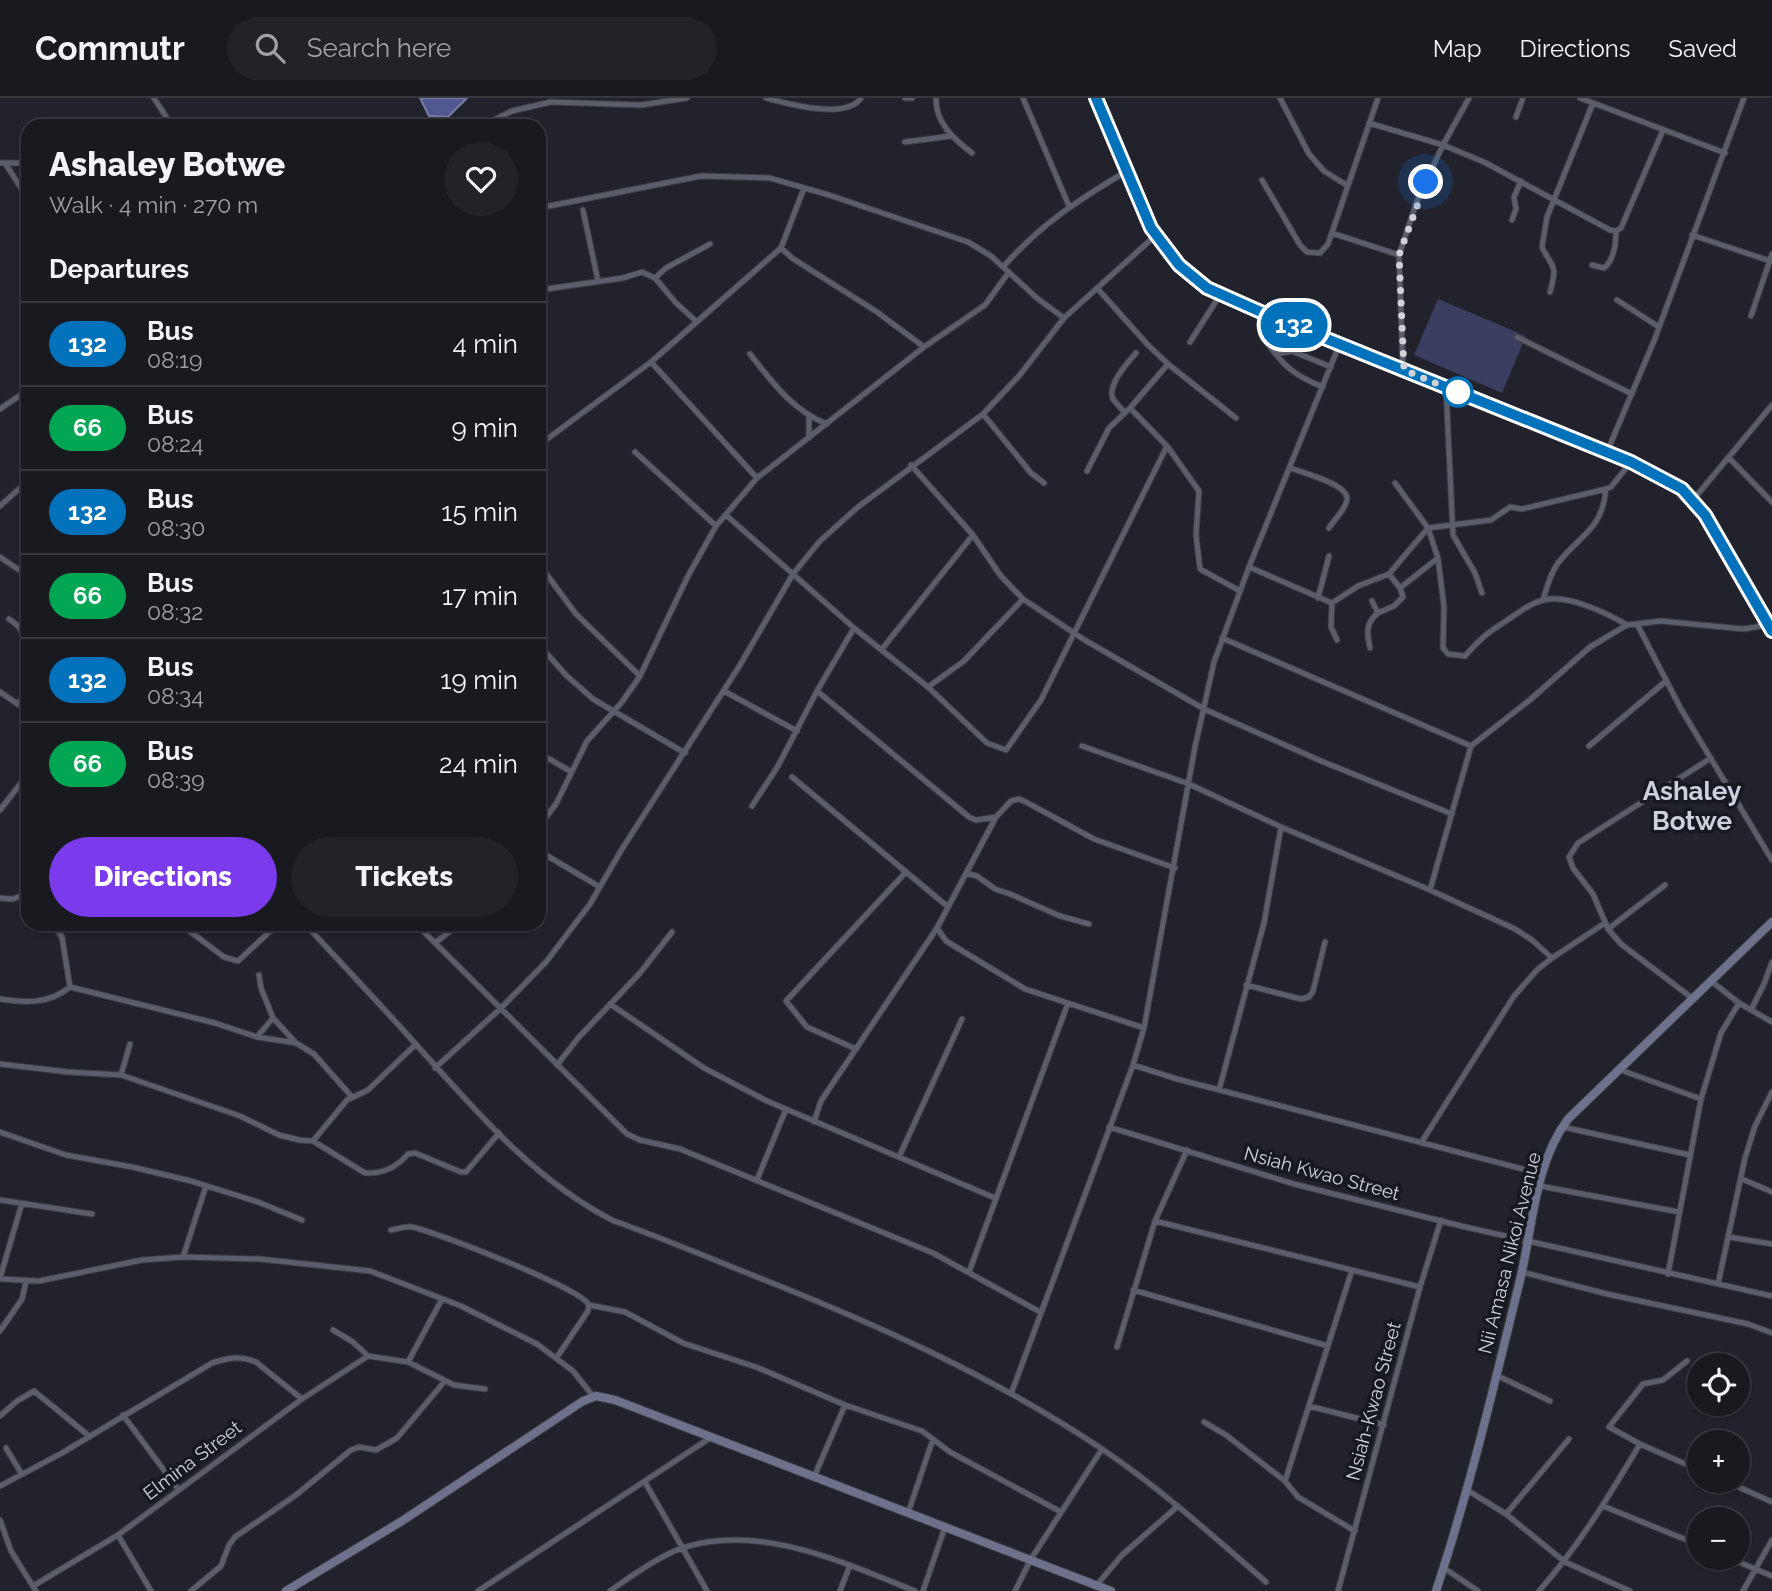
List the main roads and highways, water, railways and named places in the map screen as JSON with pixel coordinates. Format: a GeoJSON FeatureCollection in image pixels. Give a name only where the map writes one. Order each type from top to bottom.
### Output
{"type":"FeatureCollection","features":[{"type":"Feature","properties":{"kind":"district","name":"Ashaley Botwe"},"geometry":{"type":"Point","coordinates":[1692,806]}}]}
